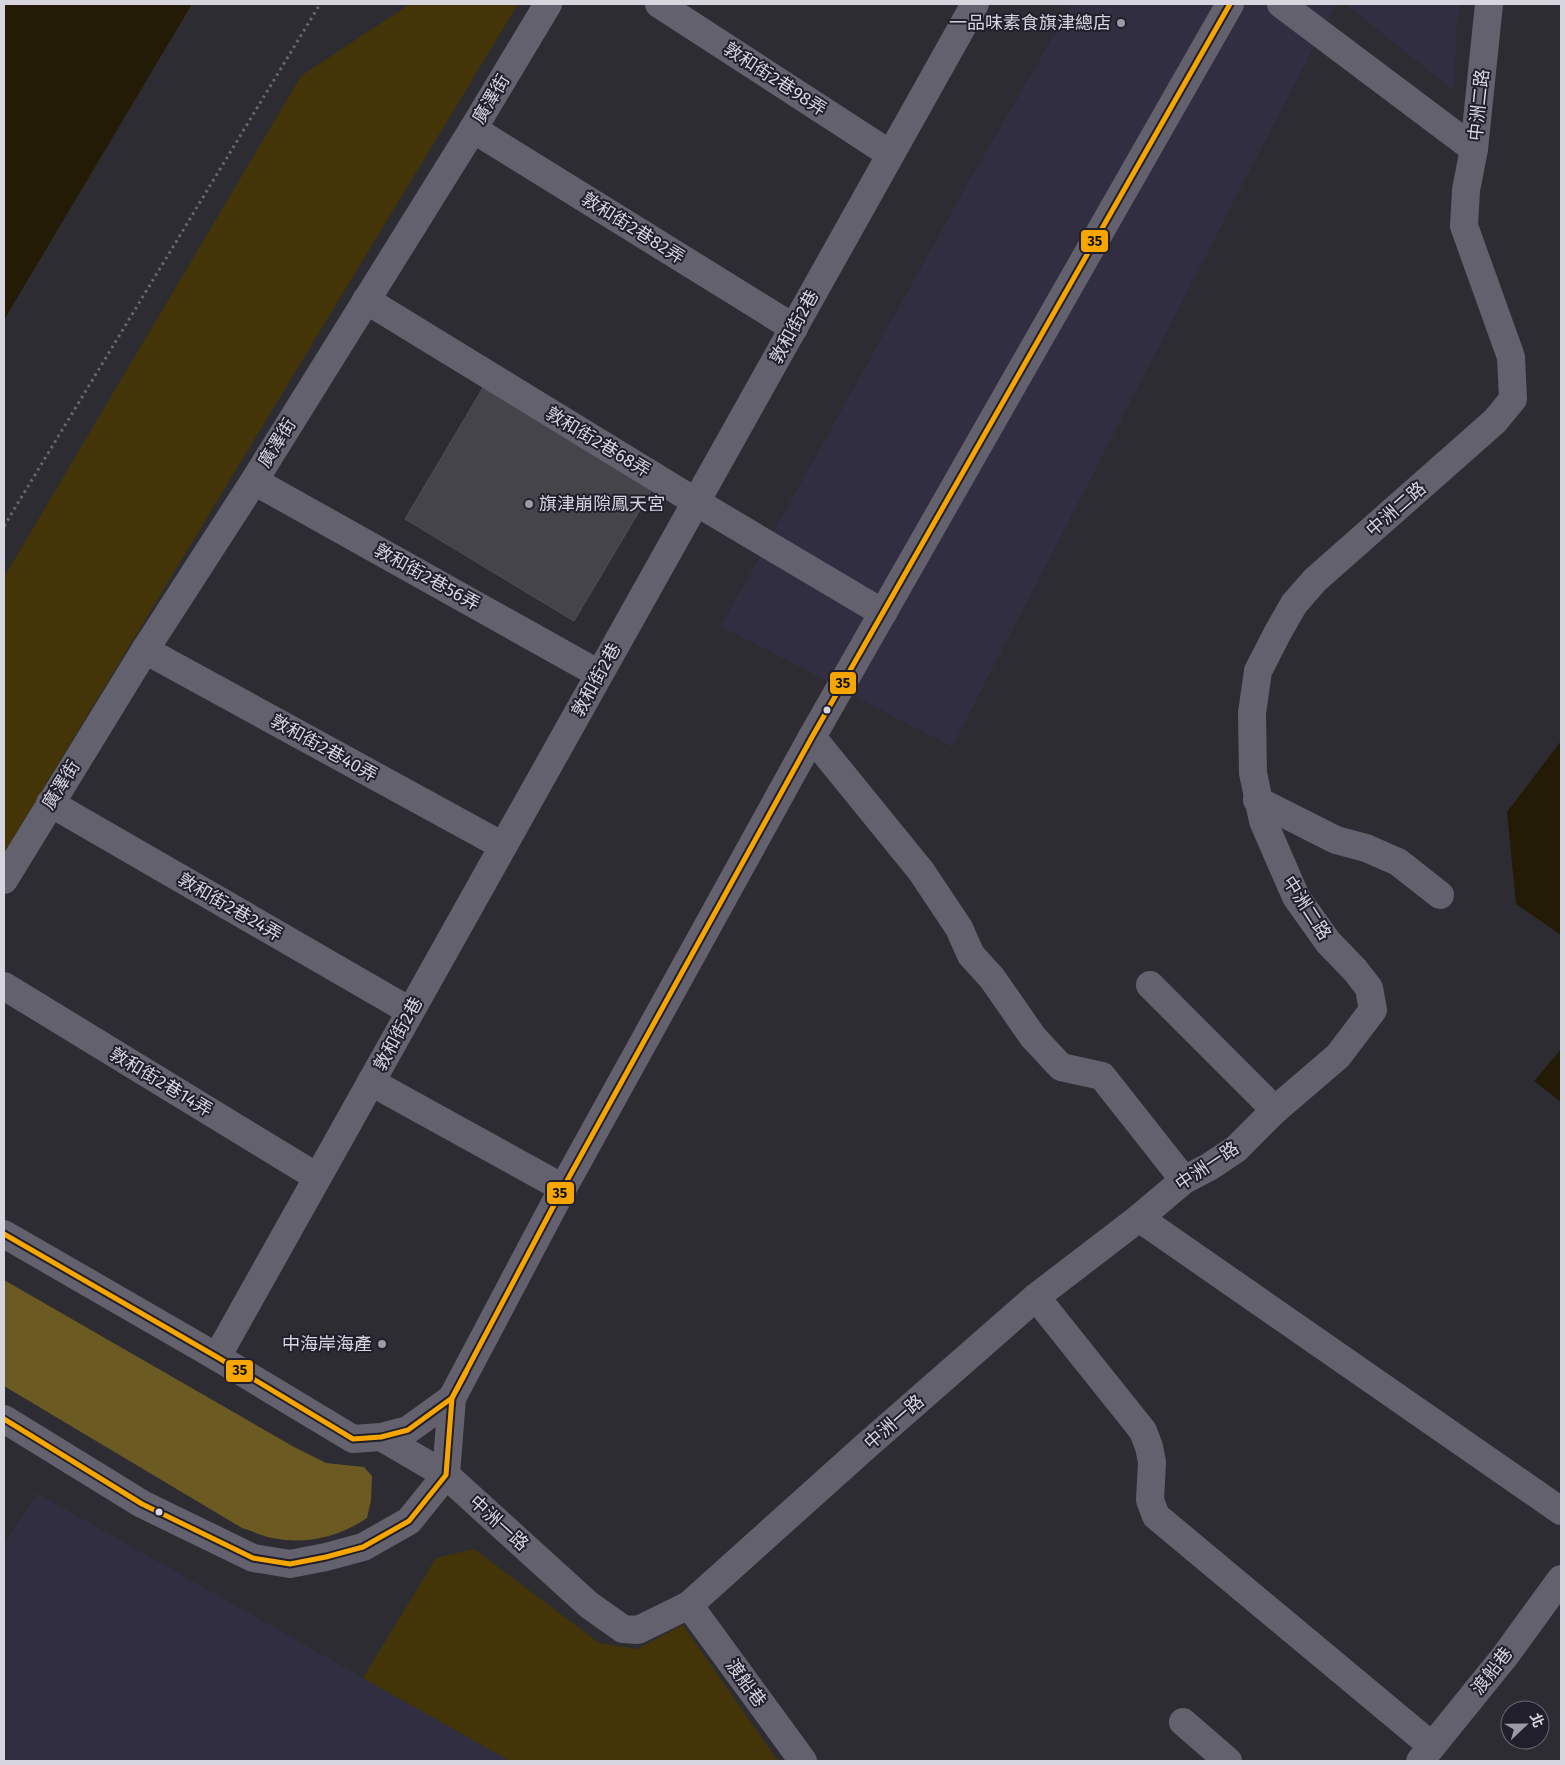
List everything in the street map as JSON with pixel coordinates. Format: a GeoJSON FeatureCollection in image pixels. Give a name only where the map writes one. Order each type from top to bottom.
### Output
{"type":"FeatureCollection","features":[{"type":"Feature","properties":{"kind":"street","name":"廣澤街"},"geometry":{"type":"LineString","coordinates":[[4,880],[145,650],[254,480],[473,128],[548,4]]}},
{"type":"Feature","properties":{"kind":"street","name":"敦和街2巷98弄"},"geometry":{"type":"LineString","coordinates":[[659,4],[890,154]]}},
{"type":"Feature","properties":{"kind":"street","name":"敦和街2巷"},"geometry":{"type":"LineString","coordinates":[[217,1357],[975,4]]}},
{"type":"Feature","properties":{"kind":"street"},"geometry":{"type":"LineString","coordinates":[[4,1418],[142,1504],[253,1558],[290,1564],[326,1557],[363,1547],[409,1521],[446,1475],[452,1398],[563,1188],[812,737],[1230,4]]}},
{"type":"Feature","properties":{"kind":"street"},"geometry":{"type":"LineString","coordinates":[[1281,4],[1474,149]]}},
{"type":"Feature","properties":{"kind":"street","name":"中洲二路"},"geometry":{"type":"LineString","coordinates":[[1369,988],[1355,970],[1328,942],[1296,897],[1266,829],[1257,800],[1253,773],[1252,712],[1258,671],[1294,604],[1315,580],[1495,421],[1514,399],[1511,357],[1464,226],[1466,190],[1474,149],[1489,4]]}},
{"type":"Feature","properties":{"kind":"street","name":"敦和街2巷82弄"},"geometry":{"type":"LineString","coordinates":[[473,128],[794,328]]}},
{"type":"Feature","properties":{"kind":"street","name":"敦和街2巷68弄"},"geometry":{"type":"LineString","coordinates":[[366,300],[696,502],[883,613]]}},
{"type":"Feature","properties":{"kind":"street","name":"敦和街2巷56弄"},"geometry":{"type":"LineString","coordinates":[[254,480],[599,674]]}},
{"type":"Feature","properties":{"kind":"street","name":"敦和街2巷40弄"},"geometry":{"type":"LineString","coordinates":[[145,650],[503,846]]}},
{"type":"Feature","properties":{"kind":"street"},"geometry":{"type":"LineString","coordinates":[[812,737],[921,871],[959,928],[970,955],[992,978],[1033,1038],[1061,1067],[1102,1076],[1184,1180]]}},
{"type":"Feature","properties":{"kind":"street"},"geometry":{"type":"LineString","coordinates":[[1257,800],[1336,840],[1366,848],[1398,862],[1440,895]]}},
{"type":"Feature","properties":{"kind":"street","name":"敦和街2巷24弄"},"geometry":{"type":"LineString","coordinates":[[50,803],[410,1011]]}},
{"type":"Feature","properties":{"kind":"street"},"geometry":{"type":"LineString","coordinates":[[1150,985],[1275,1110]]}},
{"type":"Feature","properties":{"kind":"street","name":"敦和街2巷14弄"},"geometry":{"type":"LineString","coordinates":[[4,986],[317,1177]]}},
{"type":"Feature","properties":{"kind":"street","name":"中洲一路"},"geometry":{"type":"LineString","coordinates":[[381,1437],[446,1475],[590,1605],[624,1629],[638,1630],[689,1604],[1036,1297],[1139,1218],[1184,1180],[1209,1167],[1236,1149],[1275,1110],[1338,1056],[1373,1010],[1369,988]]}},
{"type":"Feature","properties":{"kind":"street"},"geometry":{"type":"LineString","coordinates":[[371,1082],[563,1188]]}},
{"type":"Feature","properties":{"kind":"street"},"geometry":{"type":"LineString","coordinates":[[1139,1218],[1561,1511]]}},
{"type":"Feature","properties":{"kind":"street"},"geometry":{"type":"LineString","coordinates":[[4,1234],[217,1357],[353,1439],[381,1437],[408,1430],[452,1398]]}},
{"type":"Feature","properties":{"kind":"street"},"geometry":{"type":"LineString","coordinates":[[1036,1297],[1143,1432],[1152,1462],[1150,1500],[1156,1516],[1426,1754]]}},
{"type":"Feature","properties":{"kind":"street","name":"渡船巷"},"geometry":{"type":"LineString","coordinates":[[1426,1754],[1505,1656],[1561,1579]]}},
{"type":"Feature","properties":{"kind":"street","name":"渡船巷"},"geometry":{"type":"LineString","coordinates":[[689,1604],[803,1761]]}},
{"type":"Feature","properties":{"kind":"street"},"geometry":{"type":"LineString","coordinates":[[1183,1722],[1228,1761]]}},
{"type":"Feature","properties":{"kind":"path"},"geometry":{"type":"LineString","coordinates":[[4,526],[320,4]]}},
{"type":"Feature","properties":{"kind":"shaded area"},"geometry":{"type":"Polygon","coordinates":[[[4,4],[192,4],[4,320],[4,4]]]}},
{"type":"Feature","properties":{"kind":"shaded area"},"geometry":{"type":"Polygon","coordinates":[[[410,4],[518,4],[4,853],[4,577],[301,76],[410,4]]]}},
{"type":"Feature","properties":{"kind":"shaded area"},"geometry":{"type":"Polygon","coordinates":[[[1072,4],[1336,4],[952,747],[721,626],[972,176],[1072,4]]]}},
{"type":"Feature","properties":{"kind":"shaded area"},"geometry":{"type":"Polygon","coordinates":[[[1346,4],[1460,4],[1457,21],[1454,91],[1346,4]]]}},
{"type":"Feature","properties":{"kind":"shaded area"},"geometry":{"type":"Polygon","coordinates":[[[1561,741],[1561,935],[1516,904],[1507,812],[1561,741]]]}},
{"type":"Feature","properties":{"kind":"shaded area"},"geometry":{"type":"Polygon","coordinates":[[[1561,1049],[1561,1102],[1534,1081],[1561,1049]]]}},
{"type":"Feature","properties":{"kind":"shaded area"},"geometry":{"type":"Polygon","coordinates":[[[4,1280],[294,1447],[326,1463],[364,1467],[372,1476],[371,1500],[367,1518],[334,1535],[310,1540],[272,1538],[242,1528],[4,1386],[4,1280]]]}},
{"type":"Feature","properties":{"kind":"shaded area"},"geometry":{"type":"Polygon","coordinates":[[[37,1493],[510,1761],[4,1761],[4,1545],[37,1493]]]}},
{"type":"Feature","properties":{"kind":"shaded area"},"geometry":{"type":"Polygon","coordinates":[[[474,1549],[599,1643],[637,1649],[683,1625],[778,1761],[510,1761],[363,1678],[436,1558],[474,1549]]]}},
{"type":"Feature","properties":{"kind":"building","name":"旗津崩隙鳳天宮"},"geometry":{"type":"Polygon","coordinates":[[[484,386],[653,488],[574,621],[405,519],[484,386]]]}},
{"type":"Feature","properties":{"kind":"transit line","name":"35"},"geometry":{"type":"LineString","coordinates":[[4,1419],[142,1504],[253,1558],[290,1564],[326,1557],[363,1547],[409,1521],[446,1475],[452,1398],[563,1188],[812,737],[1230,4]]}},
{"type":"Feature","properties":{"kind":"transit line","name":"35"},"geometry":{"type":"LineString","coordinates":[[4,1234],[217,1357],[353,1439],[381,1437],[408,1430],[452,1398],[466,1372]]}},
{"type":"Feature","properties":{"kind":"place","name":"一品味素食旗津總店"},"geometry":{"type":"Point","coordinates":[1121,23]}},
{"type":"Feature","properties":{"kind":"place","name":"旗津崩隙鳳天宮"},"geometry":{"type":"Point","coordinates":[529,504]}},
{"type":"Feature","properties":{"kind":"place","name":"中海岸海產"},"geometry":{"type":"Point","coordinates":[382,1344]}}]}
